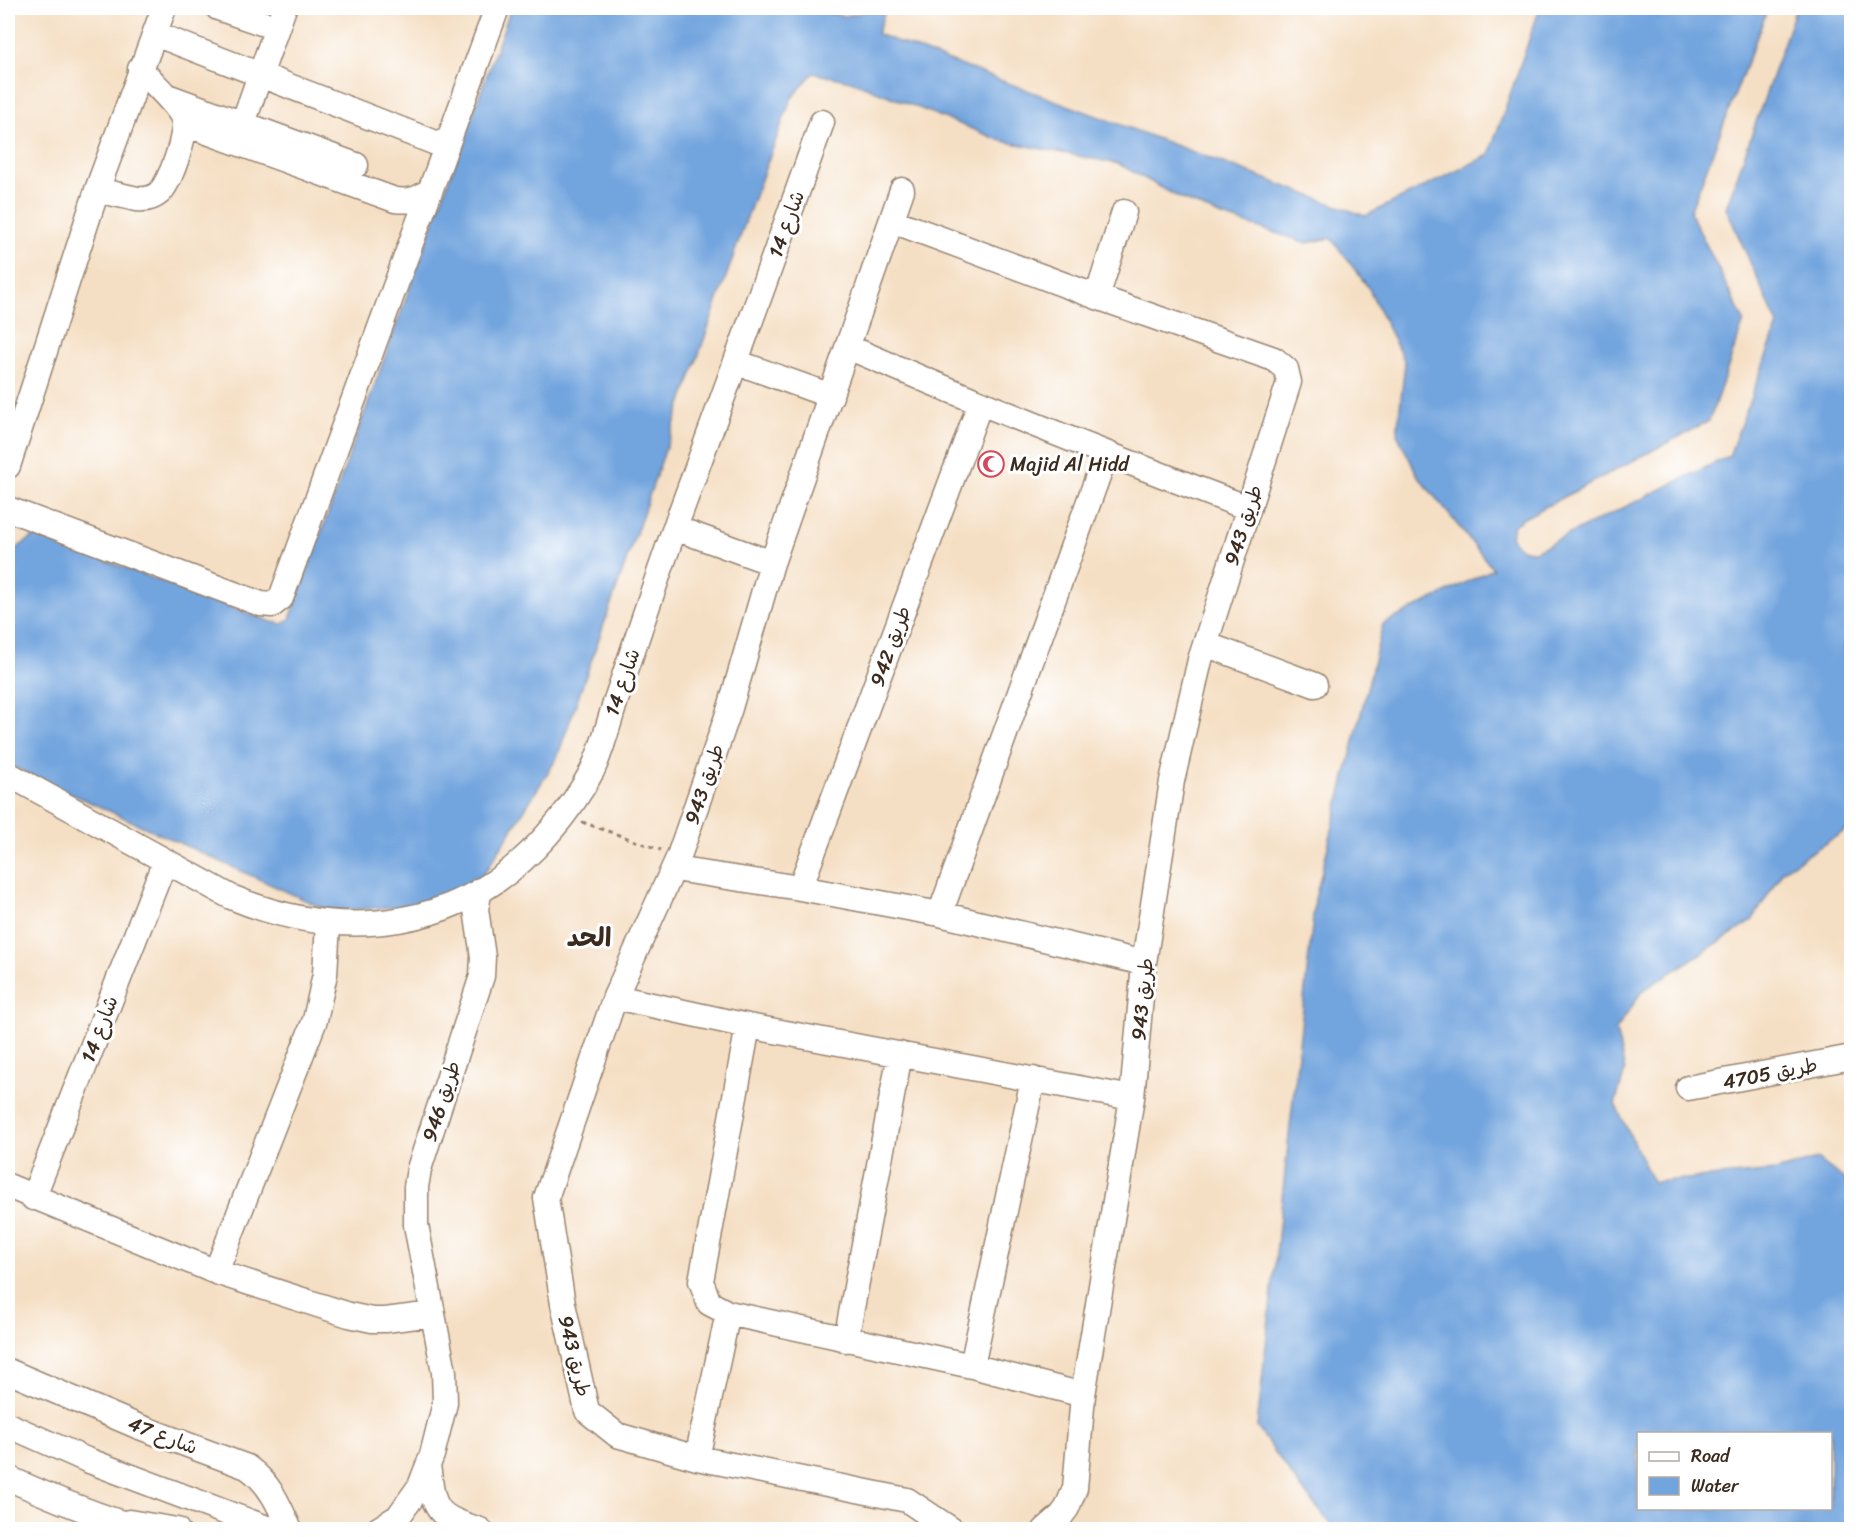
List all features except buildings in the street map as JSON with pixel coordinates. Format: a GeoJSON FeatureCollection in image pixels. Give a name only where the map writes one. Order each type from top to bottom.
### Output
{"type":"FeatureCollection","features":[{"type":"Feature","properties":{"kind":"street"},"geometry":{"type":"LineString","coordinates":[[8,466],[98,190],[164,8]]}},
{"type":"Feature","properties":{"kind":"street"},"geometry":{"type":"LineString","coordinates":[[223,8],[280,18],[243,123]]}},
{"type":"Feature","properties":{"kind":"street"},"geometry":{"type":"LineString","coordinates":[[8,509],[261,604],[277,602],[284,594],[497,8]]}},
{"type":"Feature","properties":{"kind":"street"},"geometry":{"type":"LineString","coordinates":[[155,34],[446,147]]}},
{"type":"Feature","properties":{"kind":"street"},"geometry":{"type":"LineString","coordinates":[[98,190],[143,200],[156,196],[165,186],[182,141],[185,124],[180,112],[140,69]]}},
{"type":"Feature","properties":{"kind":"street"},"geometry":{"type":"LineString","coordinates":[[163,94],[356,165]]}},
{"type":"Feature","properties":{"kind":"street","name":"شارع 14"},"geometry":{"type":"LineString","coordinates":[[8,774],[231,897],[262,910],[328,924],[387,922],[424,915],[451,905],[480,890],[523,861],[563,816],[592,770],[675,528],[822,122]]}},
{"type":"Feature","properties":{"kind":"street"},"geometry":{"type":"LineString","coordinates":[[185,124],[395,200],[411,201],[425,195],[431,189]]}},
{"type":"Feature","properties":{"kind":"street","name":"طريق 943"},"geometry":{"type":"LineString","coordinates":[[902,190],[772,563],[730,708],[676,863],[615,997],[546,1198],[563,1304],[587,1411],[617,1435],[698,1458],[907,1500],[952,1530]]}},
{"type":"Feature","properties":{"kind":"street"},"geometry":{"type":"LineString","coordinates":[[1097,297],[1124,213]]}},
{"type":"Feature","properties":{"kind":"street","name":"طريق 943"},"geometry":{"type":"LineString","coordinates":[[893,221],[1097,297],[1274,359],[1286,369],[1289,382],[1205,644],[1172,781],[1144,963],[1132,1098],[1083,1395],[1075,1488],[1067,1508],[1045,1530]]}},
{"type":"Feature","properties":{"kind":"street"},"geometry":{"type":"LineString","coordinates":[[848,347],[980,404],[1248,508]]}},
{"type":"Feature","properties":{"kind":"street"},"geometry":{"type":"LineString","coordinates":[[736,362],[831,396]]}},
{"type":"Feature","properties":{"kind":"street","name":"طريق 942"},"geometry":{"type":"LineString","coordinates":[[800,888],[980,404]]}},
{"type":"Feature","properties":{"kind":"street"},"geometry":{"type":"LineString","coordinates":[[940,914],[1106,454]]}},
{"type":"Feature","properties":{"kind":"street"},"geometry":{"type":"LineString","coordinates":[[675,528],[772,563]]}},
{"type":"Feature","properties":{"kind":"street"},"geometry":{"type":"LineString","coordinates":[[1205,644],[1315,685]]}},
{"type":"Feature","properties":{"kind":"street","name":"شارع 14"},"geometry":{"type":"LineString","coordinates":[[33,1198],[165,861]]}},
{"type":"Feature","properties":{"kind":"street"},"geometry":{"type":"LineString","coordinates":[[676,863],[940,914],[1144,963]]}},
{"type":"Feature","properties":{"kind":"street","name":"طريق 946"},"geometry":{"type":"LineString","coordinates":[[377,1530],[398,1517],[408,1507],[420,1486],[445,1403],[444,1372],[417,1225],[416,1187],[419,1169],[482,976],[483,957],[476,909],[480,890]]}},
{"type":"Feature","properties":{"kind":"street"},"geometry":{"type":"LineString","coordinates":[[216,1272],[315,1020],[325,974],[328,924]]}},
{"type":"Feature","properties":{"kind":"street"},"geometry":{"type":"LineString","coordinates":[[615,997],[748,1026],[1132,1098]]}},
{"type":"Feature","properties":{"kind":"street"},"geometry":{"type":"LineString","coordinates":[[748,1026],[700,1281],[709,1303],[728,1313],[972,1366],[1083,1395]]}},
{"type":"Feature","properties":{"kind":"street"},"geometry":{"type":"LineString","coordinates":[[846,1340],[900,1054]]}},
{"type":"Feature","properties":{"kind":"street","name":"طريق 4705"},"geometry":{"type":"LineString","coordinates":[[1688,1088],[1851,1057]]}},
{"type":"Feature","properties":{"kind":"street"},"geometry":{"type":"LineString","coordinates":[[972,1366],[1033,1079]]}},
{"type":"Feature","properties":{"kind":"street"},"geometry":{"type":"LineString","coordinates":[[8,1186],[216,1272],[361,1318],[384,1320],[433,1314]]}},
{"type":"Feature","properties":{"kind":"street"},"geometry":{"type":"LineString","coordinates":[[698,1458],[728,1313]]}},
{"type":"Feature","properties":{"kind":"street","name":"شارع 47"},"geometry":{"type":"LineString","coordinates":[[8,1371],[137,1426],[247,1467],[258,1475],[270,1489],[290,1530]]}},
{"type":"Feature","properties":{"kind":"street"},"geometry":{"type":"LineString","coordinates":[[8,1425],[87,1460],[272,1530]]}},
{"type":"Feature","properties":{"kind":"street"},"geometry":{"type":"LineString","coordinates":[[428,1465],[432,1493],[437,1506],[444,1516],[466,1528]]}},
{"type":"Feature","properties":{"kind":"street"},"geometry":{"type":"LineString","coordinates":[[8,1478],[65,1503],[144,1530]]}},
{"type":"Feature","properties":{"kind":"street"},"geometry":{"type":"LineString","coordinates":[[111,1520],[177,1530]]}},
{"type":"Feature","properties":{"kind":"path"},"geometry":{"type":"LineString","coordinates":[[563,816],[676,863]]}},
{"type":"Feature","properties":{"kind":"water"},"geometry":{"type":"Polygon","coordinates":[[[511,8],[812,8],[843,16],[861,13],[864,8],[886,8],[877,34],[1365,216],[1489,155],[1540,8],[1768,8],[1690,212],[1744,321],[1709,421],[1514,525],[1511,536],[1515,543],[1520,548],[1535,551],[1729,456],[1778,325],[1726,208],[1796,8],[1851,8],[1851,827],[1783,870],[1752,921],[1642,991],[1616,1030],[1625,1071],[1615,1104],[1653,1182],[1776,1171],[1817,1159],[1851,1184],[1851,1529],[1335,1529],[1300,1487],[1257,1427],[1315,899],[1383,624],[1493,569],[1418,476],[1397,434],[1405,363],[1368,287],[1331,238],[1307,243],[1219,215],[1178,197],[1119,164],[1002,141],[851,81],[813,73],[791,99],[746,220],[557,758],[481,879],[412,906],[329,911],[8,765],[8,554],[36,535],[272,622],[283,624],[290,619],[511,8]]]}},
{"type":"Feature","properties":{"kind":"place","name":"Majid Al Hidd"},"geometry":{"type":"Point","coordinates":[991,464]}},
{"type":"Feature","properties":{"kind":"district","name":"الحد"},"geometry":{"type":"Point","coordinates":[589,937]}}]}
